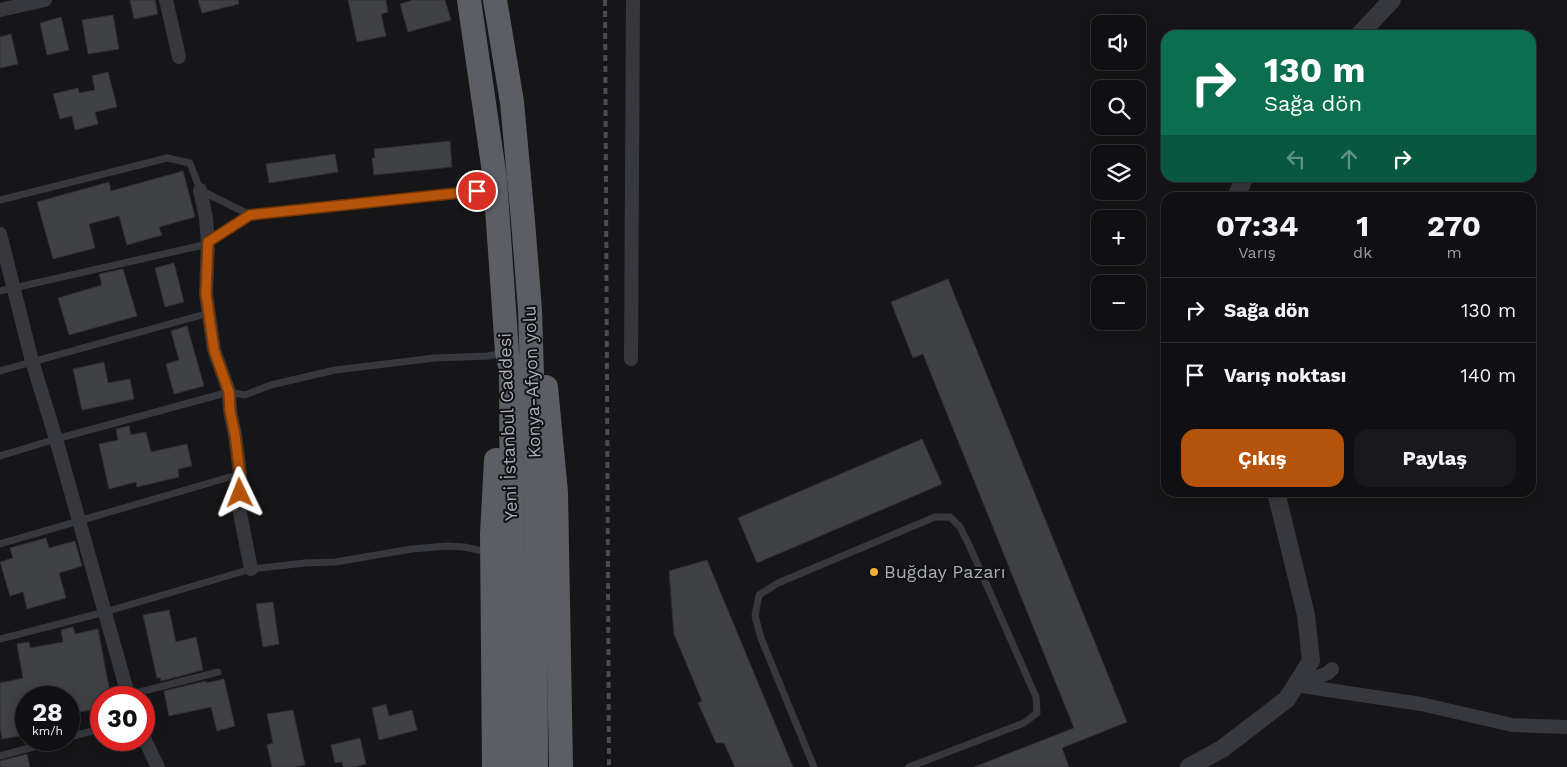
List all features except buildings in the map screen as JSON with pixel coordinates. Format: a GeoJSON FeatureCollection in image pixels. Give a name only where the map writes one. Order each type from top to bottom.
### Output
{"type":"FeatureCollection","features":[{"type":"Feature","properties":{"kind":"highway","name":"Yeni İstanbul Caddesi"},"geometry":{"type":"LineString","coordinates":[[469,0],[496,189],[507,352],[511,370],[523,602],[513,767]]}},
{"type":"Feature","properties":{"kind":"highway","name":"Konya-Afyon yolu"},"geometry":{"type":"LineString","coordinates":[[495,0],[512,102],[530,310],[535,472],[523,602],[536,767]]}},
{"type":"Feature","properties":{"kind":"highway"},"geometry":{"type":"LineString","coordinates":[[530,310],[544,367],[552,434],[556,493],[561,767]]}},
{"type":"Feature","properties":{"kind":"highway"},"geometry":{"type":"LineString","coordinates":[[494,767],[492,534],[500,368],[507,352]]}},
{"type":"Feature","properties":{"kind":"street"},"geometry":{"type":"LineString","coordinates":[[0,10],[45,0]]}},
{"type":"Feature","properties":{"kind":"street"},"geometry":{"type":"LineString","coordinates":[[166,0],[179,57]]}},
{"type":"Feature","properties":{"kind":"street"},"geometry":{"type":"LineString","coordinates":[[631,359],[633,0]]}},
{"type":"Feature","properties":{"kind":"street"},"geometry":{"type":"LineString","coordinates":[[1364,30],[1392,0]]}},
{"type":"Feature","properties":{"kind":"street"},"geometry":{"type":"LineString","coordinates":[[200,190],[206,218],[208,242],[206,294],[214,350],[229,392],[230,411],[240,474],[240,513],[251,569]]}},
{"type":"Feature","properties":{"kind":"street"},"geometry":{"type":"LineString","coordinates":[[0,234],[6,289],[32,361],[56,439],[126,686]]}},
{"type":"Feature","properties":{"kind":"street"},"geometry":{"type":"LineString","coordinates":[[1189,767],[1222,749],[1287,698],[1311,661],[1306,615],[1277,497]]}},
{"type":"Feature","properties":{"kind":"street"},"geometry":{"type":"LineString","coordinates":[[1295,685],[1328,673],[1332,669]]}},
{"type":"Feature","properties":{"kind":"street"},"geometry":{"type":"LineString","coordinates":[[1295,685],[1421,704],[1512,725],[1567,727]]}},
{"type":"Feature","properties":{"kind":"street"},"geometry":{"type":"LineString","coordinates":[[150,751],[158,767]]}},
{"type":"Feature","properties":{"kind":"lane"},"geometry":{"type":"LineString","coordinates":[[0,200],[167,158],[190,163],[200,190],[250,215]]}},
{"type":"Feature","properties":{"kind":"lane"},"geometry":{"type":"LineString","coordinates":[[6,289],[199,246],[250,215],[496,189]]}},
{"type":"Feature","properties":{"kind":"lane"},"geometry":{"type":"LineString","coordinates":[[0,371],[210,312]]}},
{"type":"Feature","properties":{"kind":"lane"},"geometry":{"type":"LineString","coordinates":[[0,456],[229,392],[245,394],[272,385],[335,370],[435,358],[488,356],[507,352]]}},
{"type":"Feature","properties":{"kind":"lane"},"geometry":{"type":"LineString","coordinates":[[0,544],[240,474]]}},
{"type":"Feature","properties":{"kind":"lane"},"geometry":{"type":"LineString","coordinates":[[814,767],[761,638],[755,616],[759,595],[778,584],[935,517],[950,516],[960,527],[970,547],[1036,697],[1036,713],[1024,723],[910,767]]}},
{"type":"Feature","properties":{"kind":"lane"},"geometry":{"type":"LineString","coordinates":[[0,639],[105,612],[251,569],[304,563],[335,562],[412,549],[447,546],[464,547],[493,553]]}},
{"type":"Feature","properties":{"kind":"lane"},"geometry":{"type":"LineString","coordinates":[[155,689],[218,672]]}},
{"type":"Feature","properties":{"kind":"lane"},"geometry":{"type":"LineString","coordinates":[[0,756],[18,751]]}},
{"type":"Feature","properties":{"kind":"railway"},"geometry":{"type":"LineString","coordinates":[[605,0],[609,767]]}},
{"type":"Feature","properties":{"kind":"place","name":"Buğday Pazarı"},"geometry":{"type":"Point","coordinates":[874,572]}},
{"type":"Feature","properties":{"kind":"route"},"geometry":{"type":"LineString","coordinates":[[240,493],[240,474],[230,411],[229,392],[214,350],[206,294],[208,242],[214,240],[250,215],[477,191]]}}]}
